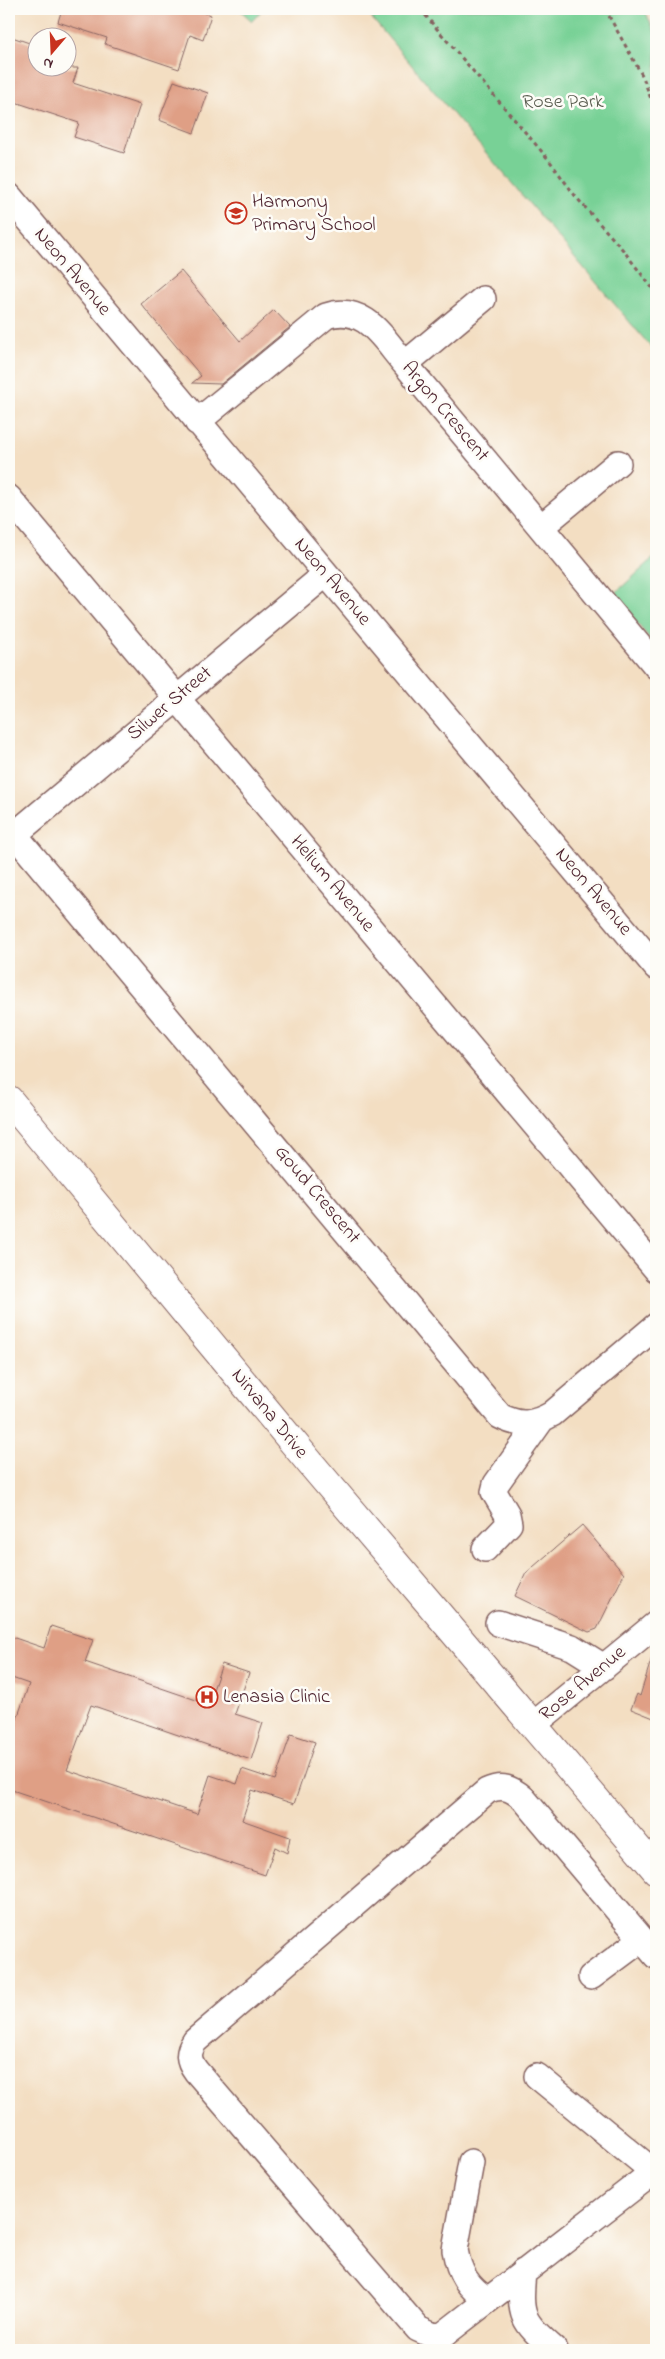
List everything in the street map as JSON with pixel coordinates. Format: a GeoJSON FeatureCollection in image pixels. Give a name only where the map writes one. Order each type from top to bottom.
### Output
{"type":"FeatureCollection","features":[{"type":"Feature","properties":{"kind":"main road","name":"Nirvana Drive"},"geometry":{"type":"LineString","coordinates":[[9,1100],[310,1464],[656,1870]]}},
{"type":"Feature","properties":{"kind":"street","name":"Neon Avenue"},"geometry":{"type":"LineString","coordinates":[[9,196],[656,967]]}},
{"type":"Feature","properties":{"kind":"street"},"geometry":{"type":"LineString","coordinates":[[405,364],[483,299]]}},
{"type":"Feature","properties":{"kind":"street","name":"Argon Crescent"},"geometry":{"type":"LineString","coordinates":[[197,422],[326,316],[335,313],[354,313],[364,319],[405,364],[656,666]]}},
{"type":"Feature","properties":{"kind":"street"},"geometry":{"type":"LineString","coordinates":[[541,527],[618,463]]}},
{"type":"Feature","properties":{"kind":"street","name":"Helium Avenue"},"geometry":{"type":"LineString","coordinates":[[9,498],[178,697],[656,1269]]}},
{"type":"Feature","properties":{"kind":"street","name":"Silwer Street"},"geometry":{"type":"LineString","coordinates":[[11,831],[178,697],[326,574]]}},
{"type":"Feature","properties":{"kind":"street","name":"Goud Crescent"},"geometry":{"type":"LineString","coordinates":[[11,831],[500,1416],[513,1423],[527,1424],[540,1422]]}},
{"type":"Feature","properties":{"kind":"street"},"geometry":{"type":"LineString","coordinates":[[485,1549],[508,1524],[508,1514],[494,1492],[496,1484],[540,1422],[656,1326]]}},
{"type":"Feature","properties":{"kind":"street"},"geometry":{"type":"LineString","coordinates":[[498,1623],[572,1647],[604,1667]]}},
{"type":"Feature","properties":{"kind":"street","name":"Rose Avenue"},"geometry":{"type":"LineString","coordinates":[[533,1725],[656,1624]]}},
{"type":"Feature","properties":{"kind":"street"},"geometry":{"type":"LineString","coordinates":[[537,2076],[655,2171],[443,2335],[434,2336],[418,2329],[196,2071],[190,2062],[190,2048],[195,2041],[487,1791],[495,1787],[504,1786],[523,1798],[649,1948],[591,1977]]}},
{"type":"Feature","properties":{"kind":"street"},"geometry":{"type":"LineString","coordinates":[[470,2162],[455,2250],[457,2265],[464,2280],[474,2292],[488,2300]]}},
{"type":"Feature","properties":{"kind":"street"},"geometry":{"type":"LineString","coordinates":[[523,2272],[520,2306],[526,2321],[555,2350]]}},
{"type":"Feature","properties":{"kind":"path"},"geometry":{"type":"LineString","coordinates":[[420,9],[543,153],[576,197],[623,250],[656,293]]}},
{"type":"Feature","properties":{"kind":"path"},"geometry":{"type":"LineString","coordinates":[[605,9],[643,77],[656,113]]}},
{"type":"Feature","properties":{"kind":"green space"},"geometry":{"type":"Polygon","coordinates":[[[239,9],[263,9],[252,21],[239,9]]]}},
{"type":"Feature","properties":{"kind":"green space","name":"Rose Park"},"geometry":{"type":"Polygon","coordinates":[[[364,9],[644,9],[656,34],[656,353],[364,9]]]}},
{"type":"Feature","properties":{"kind":"green space"},"geometry":{"type":"Polygon","coordinates":[[[656,556],[656,646],[613,595],[656,556]]]}},
{"type":"Feature","properties":{"kind":"building"},"geometry":{"type":"Polygon","coordinates":[[[62,9],[193,9],[211,15],[203,40],[190,35],[179,69],[105,44],[107,38],[58,22],[62,9]]]}},
{"type":"Feature","properties":{"kind":"building"},"geometry":{"type":"Polygon","coordinates":[[[9,36],[28,43],[28,78],[75,78],[73,83],[140,105],[124,153],[74,137],[79,123],[9,100],[9,36]]]}},
{"type":"Feature","properties":{"kind":"building"},"geometry":{"type":"Polygon","coordinates":[[[174,81],[208,93],[194,133],[159,120],[174,81]]]}},
{"type":"Feature","properties":{"kind":"building"},"geometry":{"type":"Polygon","coordinates":[[[181,271],[240,341],[274,310],[290,327],[221,384],[192,383],[201,376],[141,304],[181,271]]]}},
{"type":"Feature","properties":{"kind":"building"},"geometry":{"type":"Polygon","coordinates":[[[582,1525],[624,1574],[597,1629],[589,1632],[515,1596],[526,1573],[582,1525]]]}},
{"type":"Feature","properties":{"kind":"building"},"geometry":{"type":"Polygon","coordinates":[[[51,1626],[93,1640],[85,1662],[208,1704],[222,1664],[249,1673],[235,1714],[263,1723],[251,1760],[91,1705],[67,1770],[197,1814],[210,1775],[237,1784],[242,1769],[275,1780],[291,1734],[315,1742],[294,1804],[252,1790],[242,1820],[290,1837],[287,1853],[275,1847],[265,1875],[9,1789],[9,1742],[29,1684],[9,1677],[9,1636],[44,1648],[51,1626]]]}},
{"type":"Feature","properties":{"kind":"building"},"geometry":{"type":"Polygon","coordinates":[[[653,1654],[656,1655],[656,1719],[631,1709],[637,1694],[640,1696],[653,1654]]]}},
{"type":"Feature","properties":{"kind":"place","name":"Harmony Primary School"},"geometry":{"type":"Point","coordinates":[236,213]}},
{"type":"Feature","properties":{"kind":"place","name":"Lenasia Clinic"},"geometry":{"type":"Point","coordinates":[207,1697]}}]}
